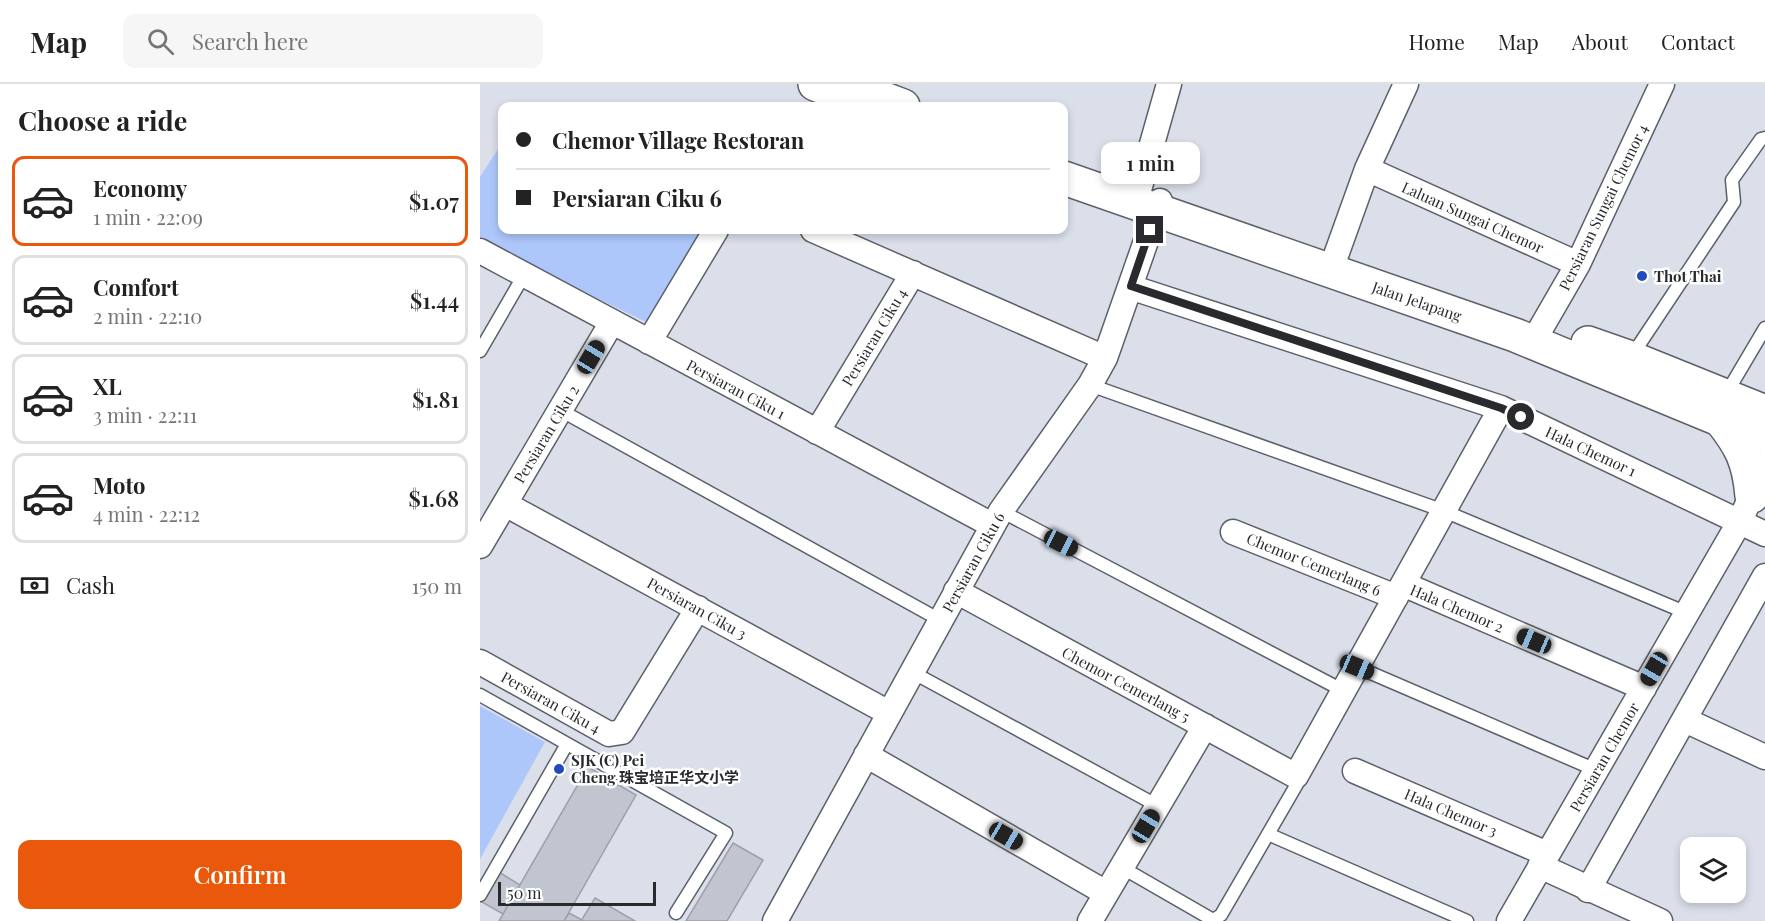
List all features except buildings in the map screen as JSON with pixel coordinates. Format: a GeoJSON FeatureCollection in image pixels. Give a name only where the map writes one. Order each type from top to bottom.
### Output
{"type":"FeatureCollection","features":[{"type":"Feature","properties":{"kind":"main road"},"geometry":{"type":"LineString","coordinates":[[815,84],[862,102]]}},
{"type":"Feature","properties":{"kind":"main road"},"geometry":{"type":"LineString","coordinates":[[846,84],[893,102]]}},
{"type":"Feature","properties":{"kind":"main road","name":"Jalan Jelapang"},"geometry":{"type":"LineString","coordinates":[[1068,168],[1148,202],[1515,335],[1722,407],[1765,412]]}},
{"type":"Feature","properties":{"kind":"main road","name":"Jalan Jelapang"},"geometry":{"type":"LineString","coordinates":[[1068,179],[1335,258],[1631,357],[1689,380],[1765,438]]}},
{"type":"Feature","properties":{"kind":"main road"},"geometry":{"type":"LineString","coordinates":[[1689,380],[1708,397],[1765,423]]}},
{"type":"Feature","properties":{"kind":"main road"},"geometry":{"type":"LineString","coordinates":[[1722,407],[1749,468],[1752,501]]}},
{"type":"Feature","properties":{"kind":"street","name":"Persiaran Ciku 6"},"geometry":{"type":"LineString","coordinates":[[775,921],[996,518],[1090,385],[1105,358],[1131,286],[1169,84]]}},
{"type":"Feature","properties":{"kind":"street"},"geometry":{"type":"LineString","coordinates":[[1335,258],[1367,169],[1406,84]]}},
{"type":"Feature","properties":{"kind":"street","name":"Persiaran Sungai Chemor 4"},"geometry":{"type":"LineString","coordinates":[[1541,328],[1578,264],[1662,84]]}},
{"type":"Feature","properties":{"kind":"street","name":"Laluan Sungai Chemor"},"geometry":{"type":"LineString","coordinates":[[1367,169],[1578,264]]}},
{"type":"Feature","properties":{"kind":"street"},"geometry":{"type":"LineString","coordinates":[[649,342],[714,234]]}},
{"type":"Feature","properties":{"kind":"street"},"geometry":{"type":"LineString","coordinates":[[822,234],[1105,358]]}},
{"type":"Feature","properties":{"kind":"street","name":"Persiaran Ciku 1"},"geometry":{"type":"LineString","coordinates":[[480,252],[817,432],[996,518]]}},
{"type":"Feature","properties":{"kind":"street","name":"Persiaran Ciku 4"},"geometry":{"type":"LineString","coordinates":[[817,432],[913,273]]}},
{"type":"Feature","properties":{"kind":"street","name":"Hala Chemor 1"},"geometry":{"type":"LineString","coordinates":[[1131,286],[1501,408],[1752,501],[1765,534]]}},
{"type":"Feature","properties":{"kind":"street","name":"Persiaran Ciku 2"},"geometry":{"type":"LineString","coordinates":[[480,546],[612,322]]}},
{"type":"Feature","properties":{"kind":"street"},"geometry":{"type":"LineString","coordinates":[[1296,776],[1501,408]]}},
{"type":"Feature","properties":{"kind":"street","name":"Persiaran Chemor"},"geometry":{"type":"LineString","coordinates":[[1509,921],[1752,501],[1765,465]]}},
{"type":"Feature","properties":{"kind":"street","name":"Persiaran Ciku 3"},"geometry":{"type":"LineString","coordinates":[[505,504],[890,713]]}},
{"type":"Feature","properties":{"kind":"street","name":"Chemor Cemerlang 6"},"geometry":{"type":"LineString","coordinates":[[1233,532],[1399,591]]}},
{"type":"Feature","properties":{"kind":"street"},"geometry":{"type":"LineString","coordinates":[[1588,890],[1765,576]]}},
{"type":"Feature","properties":{"kind":"street","name":"Chemor Cemerlang 5"},"geometry":{"type":"LineString","coordinates":[[956,591],[1296,776]]}},
{"type":"Feature","properties":{"kind":"street","name":"Hala Chemor 2"},"geometry":{"type":"LineString","coordinates":[[1399,591],[1644,688]]}},
{"type":"Feature","properties":{"kind":"street","name":"Persiaran Ciku 4"},"geometry":{"type":"LineString","coordinates":[[480,662],[609,734],[622,732],[698,608]]}},
{"type":"Feature","properties":{"kind":"street"},"geometry":{"type":"LineString","coordinates":[[1685,720],[1765,757]]}},
{"type":"Feature","properties":{"kind":"street"},"geometry":{"type":"LineString","coordinates":[[1090,921],[1204,726]]}},
{"type":"Feature","properties":{"kind":"street"},"geometry":{"type":"LineString","coordinates":[[866,755],[1106,893]]}},
{"type":"Feature","properties":{"kind":"street","name":"Hala Chemor 3"},"geometry":{"type":"LineString","coordinates":[[1355,771],[1544,860],[1588,890],[1659,921]]}},
{"type":"Feature","properties":{"kind":"lane"},"geometry":{"type":"LineString","coordinates":[[1631,357],[1734,202],[1732,180],[1761,139],[1765,138]]}},
{"type":"Feature","properties":{"kind":"lane"},"geometry":{"type":"LineString","coordinates":[[480,351],[524,275]]}},
{"type":"Feature","properties":{"kind":"lane"},"geometry":{"type":"LineString","coordinates":[[1722,407],[1765,328]]}},
{"type":"Feature","properties":{"kind":"lane"},"geometry":{"type":"LineString","coordinates":[[1090,385],[1444,511],[1687,614]]}},
{"type":"Feature","properties":{"kind":"lane"},"geometry":{"type":"LineString","coordinates":[[560,410],[940,620]]}},
{"type":"Feature","properties":{"kind":"lane"},"geometry":{"type":"LineString","coordinates":[[996,518],[1344,691]]}},
{"type":"Feature","properties":{"kind":"lane"},"geometry":{"type":"LineString","coordinates":[[1357,667],[1596,770]]}},
{"type":"Feature","properties":{"kind":"lane"},"geometry":{"type":"LineString","coordinates":[[912,672],[1158,806]]}},
{"type":"Feature","properties":{"kind":"lane"},"geometry":{"type":"LineString","coordinates":[[480,695],[726,833],[676,913]]}},
{"type":"Feature","properties":{"kind":"lane"},"geometry":{"type":"LineString","coordinates":[[480,895],[567,744]]}},
{"type":"Feature","properties":{"kind":"lane"},"geometry":{"type":"LineString","coordinates":[[1121,867],[1213,920],[1221,915],[1297,784],[1296,776]]}},
{"type":"Feature","properties":{"kind":"lane"},"geometry":{"type":"LineString","coordinates":[[1268,834],[1467,921]]}},
{"type":"Feature","properties":{"kind":"shaded area"},"geometry":{"type":"Polygon","coordinates":[[[498,149],[498,234],[704,234],[646,322],[480,241],[480,177],[498,149]]]}},
{"type":"Feature","properties":{"kind":"shaded area"},"geometry":{"type":"Polygon","coordinates":[[[480,706],[545,742],[480,859],[480,706]]]}},
{"type":"Feature","properties":{"kind":"place","name":"Thot Thai"},"geometry":{"type":"Point","coordinates":[1642,276]}},
{"type":"Feature","properties":{"kind":"place","name":"SJK (C) Pei Cheng 珠宝培正华文小学"},"geometry":{"type":"Point","coordinates":[559,769]}},
{"type":"Feature","properties":{"kind":"route"},"geometry":{"type":"LineString","coordinates":[[1150,230],[1131,286],[1501,408],[1521,417]]}}]}
